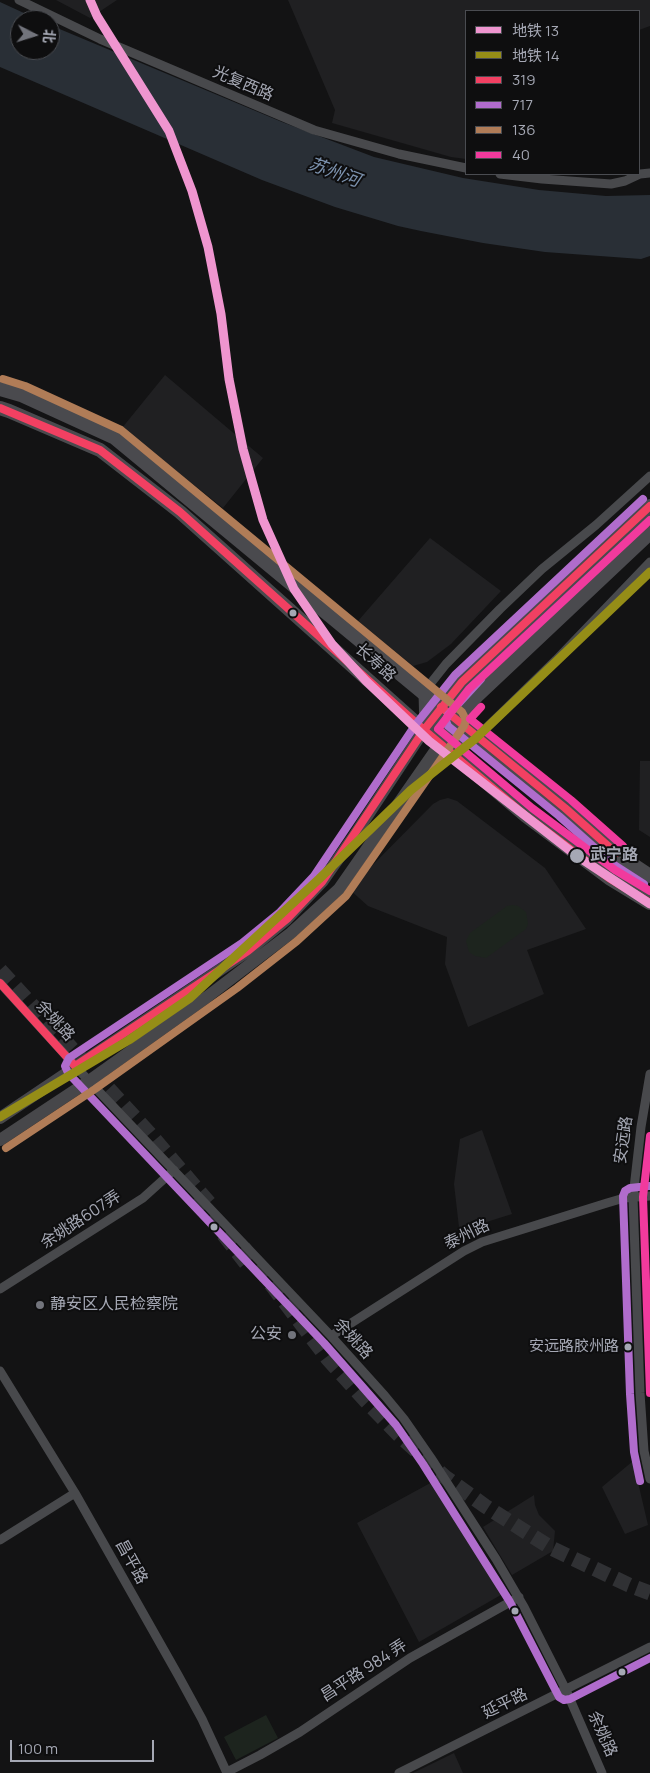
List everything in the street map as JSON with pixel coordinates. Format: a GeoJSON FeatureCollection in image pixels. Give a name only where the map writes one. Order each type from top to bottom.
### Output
{"type":"FeatureCollection","features":[{"type":"Feature","properties":{"kind":"main road","name":"长寿路"},"geometry":{"type":"LineString","coordinates":[[0,389],[21,395],[115,438],[565,808],[620,856],[650,876]]}},
{"type":"Feature","properties":{"kind":"main road","name":"长寿路"},"geometry":{"type":"LineString","coordinates":[[0,408],[100,450],[180,512],[424,730],[526,816],[609,878],[650,903]]}},
{"type":"Feature","properties":{"kind":"main road"},"geometry":{"type":"LineString","coordinates":[[0,1118],[248,951],[287,919],[322,882],[424,730],[462,682],[650,506]]}},
{"type":"Feature","properties":{"kind":"main road"},"geometry":{"type":"LineString","coordinates":[[0,1140],[89,1081],[239,974],[292,933],[339,889],[456,720],[477,696],[648,535]]}},
{"type":"Feature","properties":{"kind":"street","name":"光复西路"},"geometry":{"type":"LineString","coordinates":[[19,0],[100,39],[314,130],[399,154],[465,168]]}},
{"type":"Feature","properties":{"kind":"street"},"geometry":{"type":"LineString","coordinates":[[508,175],[611,184],[626,181],[638,175]]}},
{"type":"Feature","properties":{"kind":"street"},"geometry":{"type":"LineString","coordinates":[[424,730],[424,692],[446,664],[528,582],[603,519],[650,476]]}},
{"type":"Feature","properties":{"kind":"street"},"geometry":{"type":"LineString","coordinates":[[440,744],[477,737],[650,562]]}},
{"type":"Feature","properties":{"kind":"street","name":"余姚路"},"geometry":{"type":"LineString","coordinates":[[0,982],[89,1081],[331,1336],[404,1419],[519,1597],[566,1690],[602,1773]]}},
{"type":"Feature","properties":{"kind":"street","name":"安远路"},"geometry":{"type":"LineString","coordinates":[[650,1074],[640,1127],[633,1197],[640,1393],[644,1451],[650,1479]]}},
{"type":"Feature","properties":{"kind":"street","name":"余姚路607弄"},"geometry":{"type":"LineString","coordinates":[[0,1289],[143,1198],[174,1170]]}},
{"type":"Feature","properties":{"kind":"street","name":"泰州路"},"geometry":{"type":"LineString","coordinates":[[331,1336],[464,1251],[482,1242],[607,1203],[633,1197],[650,1196]]}},
{"type":"Feature","properties":{"kind":"street","name":"昌平路"},"geometry":{"type":"LineString","coordinates":[[0,1372],[75,1493],[178,1676],[227,1772]]}},
{"type":"Feature","properties":{"kind":"street"},"geometry":{"type":"LineString","coordinates":[[0,1540],[75,1493]]}},
{"type":"Feature","properties":{"kind":"street","name":"昌平路 984 弄"},"geometry":{"type":"LineString","coordinates":[[227,1772],[300,1732],[410,1658],[519,1597]]}},
{"type":"Feature","properties":{"kind":"street","name":"延平路"},"geometry":{"type":"LineString","coordinates":[[399,1773],[650,1647]]}},
{"type":"Feature","properties":{"kind":"shaded area"},"geometry":{"type":"Polygon","coordinates":[[[56,0],[117,0],[90,18],[56,0]]]}},
{"type":"Feature","properties":{"kind":"shaded area"},"geometry":{"type":"Polygon","coordinates":[[[288,0],[650,0],[650,26],[640,30],[640,10],[465,10],[465,159],[451,157],[332,123],[335,110],[288,0]]]}},
{"type":"Feature","properties":{"kind":"shaded area"},"geometry":{"type":"Polygon","coordinates":[[[165,375],[263,458],[223,508],[122,428],[165,375]]]}},
{"type":"Feature","properties":{"kind":"shaded area"},"geometry":{"type":"Polygon","coordinates":[[[430,538],[501,591],[451,644],[427,662],[413,666],[358,621],[430,538]]]}},
{"type":"Feature","properties":{"kind":"shaded area"},"geometry":{"type":"Polygon","coordinates":[[[640,761],[650,761],[650,837],[639,830],[640,761]]]}},
{"type":"Feature","properties":{"kind":"shaded area"},"geometry":{"type":"Polygon","coordinates":[[[448,798],[457,801],[545,868],[586,929],[527,950],[544,994],[468,1027],[445,964],[447,937],[368,906],[349,889],[433,804],[448,798]]]}},
{"type":"Feature","properties":{"kind":"shaded area"},"geometry":{"type":"Polygon","coordinates":[[[513,905],[526,912],[528,924],[526,929],[486,958],[475,956],[469,952],[466,941],[470,933],[507,906],[513,905]]]}},
{"type":"Feature","properties":{"kind":"shaded area"},"geometry":{"type":"Polygon","coordinates":[[[482,1130],[512,1214],[480,1224],[460,1236],[454,1184],[460,1139],[482,1130]]]}},
{"type":"Feature","properties":{"kind":"shaded area"},"geometry":{"type":"Polygon","coordinates":[[[633,1461],[648,1525],[625,1534],[602,1487],[633,1461]]]}},
{"type":"Feature","properties":{"kind":"shaded area"},"geometry":{"type":"Polygon","coordinates":[[[434,1481],[506,1592],[419,1642],[357,1523],[434,1481]]]}},
{"type":"Feature","properties":{"kind":"shaded area"},"geometry":{"type":"Polygon","coordinates":[[[534,1495],[539,1515],[555,1531],[553,1551],[512,1575],[483,1527],[534,1495]]]}},
{"type":"Feature","properties":{"kind":"shaded area"},"geometry":{"type":"Polygon","coordinates":[[[266,1715],[278,1738],[236,1760],[224,1737],[266,1715]]]}},
{"type":"Feature","properties":{"kind":"shaded area"},"geometry":{"type":"Polygon","coordinates":[[[454,1753],[463,1773],[413,1773],[454,1753]]]}},
{"type":"Feature","properties":{"kind":"water","name":"苏州河"},"geometry":{"type":"Polygon","coordinates":[[[0,2],[17,10],[10,10],[10,60],[60,60],[60,29],[282,122],[374,157],[463,178],[539,190],[606,196],[650,195],[650,256],[641,259],[545,252],[483,243],[398,226],[335,207],[262,180],[0,67],[0,2]]]}},
{"type":"Feature","properties":{"kind":"tunnel"},"geometry":{"type":"LineString","coordinates":[[0,970],[149,1133],[209,1203]]}},
{"type":"Feature","properties":{"kind":"tunnel"},"geometry":{"type":"LineString","coordinates":[[195,1198],[246,1263]]}},
{"type":"Feature","properties":{"kind":"tunnel"},"geometry":{"type":"LineString","coordinates":[[243,1247],[328,1359],[399,1435],[445,1477],[485,1506],[553,1549],[650,1593]]}},
{"type":"Feature","properties":{"kind":"metro line","name":"13"},"geometry":{"type":"LineString","coordinates":[[90,0],[97,16],[169,131],[192,191],[208,247],[221,314],[229,379],[243,449],[263,520],[294,589],[332,644],[366,681],[429,741],[577,856],[650,904]]}},
{"type":"Feature","properties":{"kind":"metro line","name":"14"},"geometry":{"type":"LineString","coordinates":[[0,1117],[129,1040],[190,998],[319,879],[411,790],[475,739],[650,572]]}},
{"type":"Feature","properties":{"kind":"transit line","name":"136"},"geometry":{"type":"LineString","coordinates":[[3,379],[25,386],[121,430],[462,712],[466,720],[464,726],[346,896],[297,941],[237,988],[95,1089],[6,1148]]}},
{"type":"Feature","properties":{"kind":"transit line","name":"319"},"geometry":{"type":"LineString","coordinates":[[0,408],[100,450],[180,512],[424,730],[526,816],[609,878],[650,903]]}},
{"type":"Feature","properties":{"kind":"transit line","name":"717"},"geometry":{"type":"LineString","coordinates":[[643,499],[455,675],[416,724],[314,876],[280,912],[242,943],[69,1058],[65,1066],[68,1073],[324,1343],[396,1425],[423,1464],[510,1602],[559,1697],[564,1700],[570,1699],[650,1658]]}},
{"type":"Feature","properties":{"kind":"transit line","name":"319"},"geometry":{"type":"LineString","coordinates":[[0,983],[75,1066],[248,951],[287,919],[322,882],[424,730],[462,682],[650,506]]}},
{"type":"Feature","properties":{"kind":"transit line","name":"40"},"geometry":{"type":"LineString","coordinates":[[650,520],[469,689],[438,729],[532,808],[615,870],[650,891]]}},
{"type":"Feature","properties":{"kind":"transit line","name":"717"},"geometry":{"type":"LineString","coordinates":[[481,679],[448,715],[446,721],[448,726],[559,816],[613,864],[644,884]]}},
{"type":"Feature","properties":{"kind":"transit line","name":"319"},"geometry":{"type":"LineString","coordinates":[[441,707],[565,808],[616,853]]}},
{"type":"Feature","properties":{"kind":"transit line","name":"40"},"geometry":{"type":"LineString","coordinates":[[481,707],[470,719],[571,800],[623,846]]}},
{"type":"Feature","properties":{"kind":"transit line","name":"40"},"geometry":{"type":"LineString","coordinates":[[650,1136],[643,1197],[650,1393]]}},
{"type":"Feature","properties":{"kind":"transit line","name":"717"},"geometry":{"type":"LineString","coordinates":[[640,1481],[634,1452],[630,1394],[623,1196],[625,1191],[630,1188],[649,1186]]}},
{"type":"Feature","properties":{"kind":"place","name":"武宁路"},"geometry":{"type":"Point","coordinates":[577,856]}},
{"type":"Feature","properties":{"kind":"place","name":"静安区人民检察院"},"geometry":{"type":"Point","coordinates":[40,1305]}},
{"type":"Feature","properties":{"kind":"place","name":"公安"},"geometry":{"type":"Point","coordinates":[292,1335]}},
{"type":"Feature","properties":{"kind":"place","name":"安远路胶州路"},"geometry":{"type":"Point","coordinates":[628,1347]}}]}
